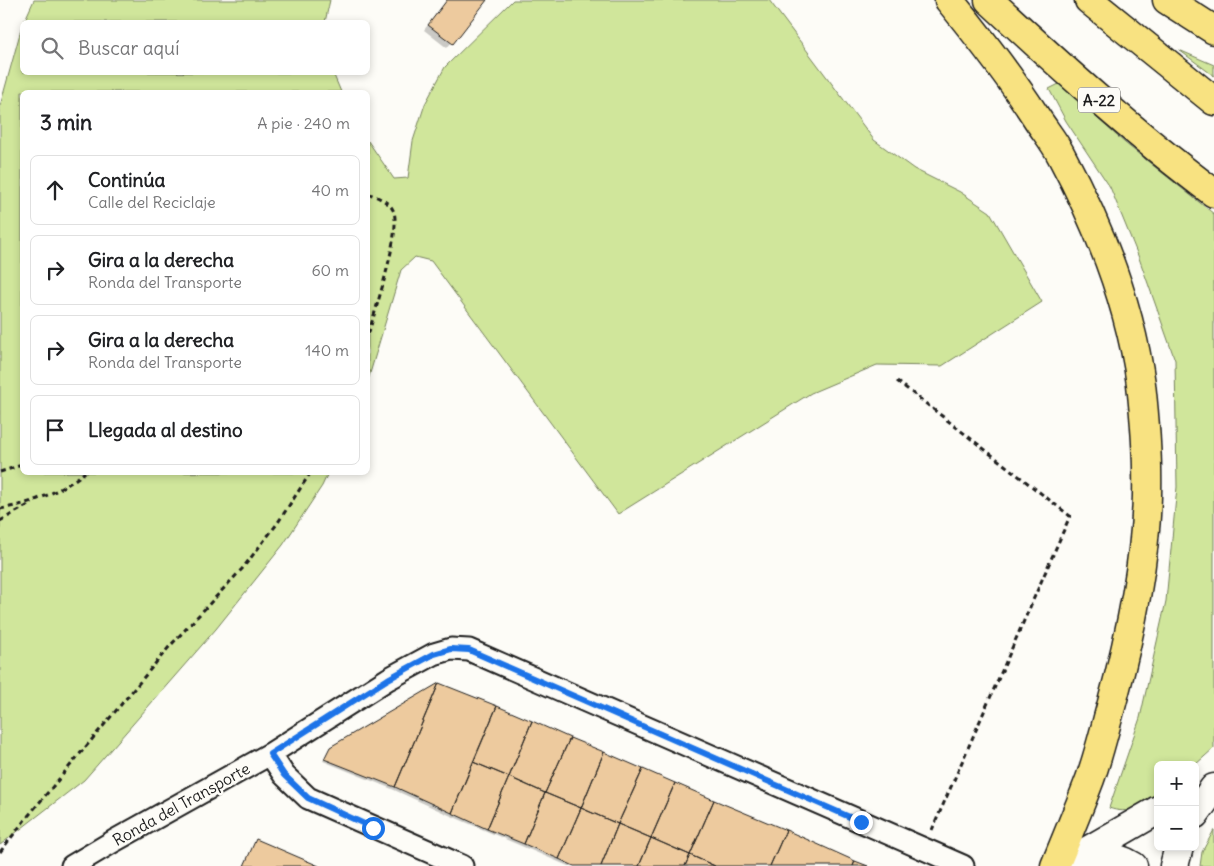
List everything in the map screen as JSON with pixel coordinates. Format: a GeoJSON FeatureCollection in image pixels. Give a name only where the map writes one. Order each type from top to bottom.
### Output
{"type":"FeatureCollection","features":[{"type":"Feature","properties":{"kind":"highway"},"geometry":{"type":"LineString","coordinates":[[949,0],[985,43],[1024,97],[1060,153],[1086,203],[1112,267],[1127,318],[1141,383],[1147,496],[1134,610],[1118,679],[1091,777],[1063,863]]}},
{"type":"Feature","properties":{"kind":"highway","name":"A-22"},"geometry":{"type":"LineString","coordinates":[[989,0],[1098,99],[1214,192]]}},
{"type":"Feature","properties":{"kind":"highway"},"geometry":{"type":"LineString","coordinates":[[1089,0],[1214,101]]}},
{"type":"Feature","properties":{"kind":"highway"},"geometry":{"type":"LineString","coordinates":[[1167,0],[1214,30]]}},
{"type":"Feature","properties":{"kind":"main road"},"geometry":{"type":"LineString","coordinates":[[1199,781],[1214,771]]}},
{"type":"Feature","properties":{"kind":"main road"},"geometry":{"type":"LineString","coordinates":[[1199,809],[1214,788]]}},
{"type":"Feature","properties":{"kind":"main road"},"geometry":{"type":"LineString","coordinates":[[1063,863],[1154,812]]}},
{"type":"Feature","properties":{"kind":"main road"},"geometry":{"type":"LineString","coordinates":[[1174,866],[1179,851]]}},
{"type":"Feature","properties":{"kind":"main road"},"geometry":{"type":"LineString","coordinates":[[1063,863],[1094,855],[1113,857],[1133,866]]}},
{"type":"Feature","properties":{"kind":"street","name":"Ronda del Transporte"},"geometry":{"type":"LineString","coordinates":[[72,866],[270,754],[388,679],[434,654],[451,649],[469,650],[934,858],[963,866]]}},
{"type":"Feature","properties":{"kind":"street"},"geometry":{"type":"LineString","coordinates":[[270,754],[284,775],[308,798],[462,866]]}},
{"type":"Feature","properties":{"kind":"path"},"geometry":{"type":"LineString","coordinates":[[370,194],[383,200],[393,209],[396,219],[386,276],[370,328]]}},
{"type":"Feature","properties":{"kind":"path"},"geometry":{"type":"LineString","coordinates":[[897,380],[1070,516],[934,858]]}},
{"type":"Feature","properties":{"kind":"path"},"geometry":{"type":"LineString","coordinates":[[0,472],[20,466]]}},
{"type":"Feature","properties":{"kind":"path"},"geometry":{"type":"LineString","coordinates":[[0,509],[39,498],[63,487],[81,475]]}},
{"type":"Feature","properties":{"kind":"path"},"geometry":{"type":"LineString","coordinates":[[0,852],[169,647],[242,569],[277,524],[309,475]]}},
{"type":"Feature","properties":{"kind":"path"},"geometry":{"type":"LineString","coordinates":[[0,521],[39,498]]}},
{"type":"Feature","properties":{"kind":"green space"},"geometry":{"type":"Polygon","coordinates":[[[34,0],[330,0],[325,20],[25,20],[34,0]]]}},
{"type":"Feature","properties":{"kind":"green space"},"geometry":{"type":"Polygon","coordinates":[[[513,0],[769,0],[874,140],[914,169],[960,192],[990,212],[1042,302],[942,366],[877,365],[811,393],[618,514],[431,261],[415,257],[401,270],[370,373],[370,144],[394,179],[408,178],[413,141],[425,104],[445,67],[513,0]]]}},
{"type":"Feature","properties":{"kind":"green space"},"geometry":{"type":"Polygon","coordinates":[[[20,33],[20,75],[334,75],[340,90],[20,90],[20,475],[327,475],[322,486],[283,545],[216,629],[84,780],[0,845],[0,106],[20,33]]]}},
{"type":"Feature","properties":{"kind":"green space"},"geometry":{"type":"Polygon","coordinates":[[[1179,50],[1214,65],[1214,76],[1179,50]]]}},
{"type":"Feature","properties":{"kind":"green space"},"geometry":{"type":"Polygon","coordinates":[[[1059,84],[1125,143],[1214,214],[1214,748],[1199,761],[1154,761],[1154,799],[1135,809],[1122,811],[1109,808],[1140,718],[1166,601],[1177,487],[1175,360],[1139,258],[1110,187],[1066,121],[1049,89],[1059,84]]]}},
{"type":"Feature","properties":{"kind":"green space"},"geometry":{"type":"Polygon","coordinates":[[[1214,830],[1214,866],[1200,866],[1202,852],[1214,830]]]}},
{"type":"Feature","properties":{"kind":"building"},"geometry":{"type":"Polygon","coordinates":[[[447,0],[487,0],[453,44],[428,25],[447,0]]]}},
{"type":"Feature","properties":{"kind":"building"},"geometry":{"type":"Polygon","coordinates":[[[439,683],[497,706],[452,813],[395,787],[439,683]]]}},
{"type":"Feature","properties":{"kind":"building"},"geometry":{"type":"Polygon","coordinates":[[[439,683],[395,787],[324,759],[330,747],[439,683]]]}},
{"type":"Feature","properties":{"kind":"building"},"geometry":{"type":"Polygon","coordinates":[[[497,706],[532,721],[509,777],[473,762],[497,706]]]}},
{"type":"Feature","properties":{"kind":"building"},"geometry":{"type":"Polygon","coordinates":[[[532,721],[570,738],[545,793],[509,777],[532,721]]]}},
{"type":"Feature","properties":{"kind":"building"},"geometry":{"type":"Polygon","coordinates":[[[570,738],[604,752],[581,808],[545,793],[570,738]]]}},
{"type":"Feature","properties":{"kind":"building"},"geometry":{"type":"Polygon","coordinates":[[[604,752],[643,769],[618,824],[581,808],[604,752]]]}},
{"type":"Feature","properties":{"kind":"building"},"geometry":{"type":"Polygon","coordinates":[[[473,762],[509,777],[487,829],[452,813],[473,762]]]}},
{"type":"Feature","properties":{"kind":"building"},"geometry":{"type":"Polygon","coordinates":[[[643,769],[675,783],[651,838],[618,824],[643,769]]]}},
{"type":"Feature","properties":{"kind":"building"},"geometry":{"type":"Polygon","coordinates":[[[509,777],[545,793],[524,844],[487,829],[509,777]]]}},
{"type":"Feature","properties":{"kind":"building"},"geometry":{"type":"Polygon","coordinates":[[[675,783],[714,800],[690,855],[651,838],[675,783]]]}},
{"type":"Feature","properties":{"kind":"building"},"geometry":{"type":"Polygon","coordinates":[[[545,793],[581,808],[559,859],[524,844],[545,793]]]}},
{"type":"Feature","properties":{"kind":"building"},"geometry":{"type":"Polygon","coordinates":[[[714,800],[786,830],[770,866],[715,866],[690,855],[714,800]]]}},
{"type":"Feature","properties":{"kind":"building"},"geometry":{"type":"Polygon","coordinates":[[[581,808],[618,824],[601,866],[574,866],[559,859],[581,808]]]}},
{"type":"Feature","properties":{"kind":"building"},"geometry":{"type":"Polygon","coordinates":[[[618,824],[651,838],[639,866],[601,866],[618,824]]]}},
{"type":"Feature","properties":{"kind":"building"},"geometry":{"type":"Polygon","coordinates":[[[786,830],[855,861],[853,866],[770,866],[786,830]]]}},
{"type":"Feature","properties":{"kind":"building"},"geometry":{"type":"Polygon","coordinates":[[[651,838],[690,855],[685,866],[639,866],[651,838]]]}},
{"type":"Feature","properties":{"kind":"building"},"geometry":{"type":"Polygon","coordinates":[[[256,839],[319,866],[244,866],[256,839]]]}},
{"type":"Feature","properties":{"kind":"building"},"geometry":{"type":"Polygon","coordinates":[[[690,855],[715,866],[685,866],[690,855]]]}},
{"type":"Feature","properties":{"kind":"building"},"geometry":{"type":"Polygon","coordinates":[[[855,861],[868,866],[853,866],[855,861]]]}},
{"type":"Feature","properties":{"kind":"route"},"geometry":{"type":"LineString","coordinates":[[373,828],[308,798],[284,775],[270,754],[388,679],[434,654],[451,649],[469,650],[861,822]]}}]}
